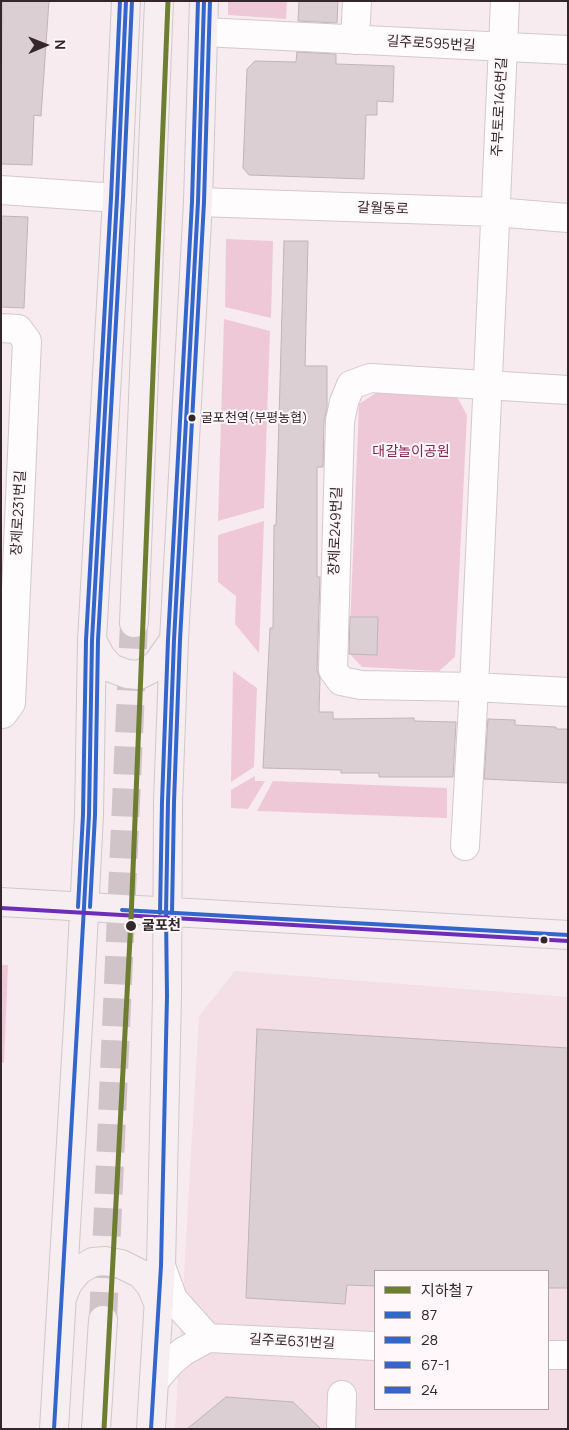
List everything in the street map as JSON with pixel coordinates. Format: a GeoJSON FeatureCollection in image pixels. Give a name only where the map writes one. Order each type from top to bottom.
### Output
{"type":"FeatureCollection","features":[{"type":"Feature","properties":{"kind":"main road"},"geometry":{"type":"LineString","coordinates":[[54,1429],[89,815],[92,640],[126,1]]}},
{"type":"Feature","properties":{"kind":"main road"},"geometry":{"type":"LineString","coordinates":[[134,623],[159,1]]}},
{"type":"Feature","properties":{"kind":"main road"},"geometry":{"type":"LineString","coordinates":[[151,1429],[161,1266],[167,996],[168,802],[174,640],[198,202],[204,1]]}},
{"type":"Feature","properties":{"kind":"main road"},"geometry":{"type":"LineString","coordinates":[[92,640],[101,656],[111,668],[127,674],[139,675],[157,664],[174,640]]}},
{"type":"Feature","properties":{"kind":"main road"},"geometry":{"type":"LineString","coordinates":[[1,902],[568,935]]}},
{"type":"Feature","properties":{"kind":"main road"},"geometry":{"type":"LineString","coordinates":[[61,1301],[68,1283],[79,1270],[93,1262],[106,1261],[125,1265],[141,1274],[151,1286],[159,1305]]}},
{"type":"Feature","properties":{"kind":"main road"},"geometry":{"type":"LineString","coordinates":[[96,1429],[103,1320]]}},
{"type":"Feature","properties":{"kind":"street"},"geometry":{"type":"LineString","coordinates":[[355,40],[357,1]]}},
{"type":"Feature","properties":{"kind":"street","name":"주부토로146번길"},"geometry":{"type":"LineString","coordinates":[[495,212],[505,1]]}},
{"type":"Feature","properties":{"kind":"street","name":"길주로595번길"},"geometry":{"type":"LineString","coordinates":[[203,32],[568,50]]}},
{"type":"Feature","properties":{"kind":"street"},"geometry":{"type":"LineString","coordinates":[[1,190],[117,198]]}},
{"type":"Feature","properties":{"kind":"street","name":"갈월동로"},"geometry":{"type":"LineString","coordinates":[[198,202],[495,212],[568,218]]}},
{"type":"Feature","properties":{"kind":"street"},"geometry":{"type":"LineString","coordinates":[[465,846],[495,212]]}},
{"type":"Feature","properties":{"kind":"street","name":"장제로231번길"},"geometry":{"type":"LineString","coordinates":[[1,328],[18,329],[27,341],[11,703],[3,714],[1,713]]}},
{"type":"Feature","properties":{"kind":"street","name":"장제로249번길"},"geometry":{"type":"LineString","coordinates":[[568,390],[370,378],[351,385],[344,402],[340,421],[332,670],[341,681],[360,685],[474,687],[568,692]]}},
{"type":"Feature","properties":{"kind":"street"},"geometry":{"type":"LineString","coordinates":[[154,1381],[184,1351],[208,1338],[174,1299],[161,1266]]}},
{"type":"Feature","properties":{"kind":"street","name":"길주로631번길"},"geometry":{"type":"LineString","coordinates":[[208,1338],[374,1346]]}},
{"type":"Feature","properties":{"kind":"street"},"geometry":{"type":"LineString","coordinates":[[549,1354],[568,1356]]}},
{"type":"Feature","properties":{"kind":"street"},"geometry":{"type":"LineString","coordinates":[[341,1429],[342,1395]]}},
{"type":"Feature","properties":{"kind":"shaded area"},"geometry":{"type":"Polygon","coordinates":[[[235,971],[568,997],[568,1429],[175,1429],[199,1016],[235,971]]]}},
{"type":"Feature","properties":{"kind":"green space"},"geometry":{"type":"Polygon","coordinates":[[[228,1],[287,1],[286,19],[228,15],[228,1]]]}},
{"type":"Feature","properties":{"kind":"green space"},"geometry":{"type":"Polygon","coordinates":[[[226,239],[273,241],[271,318],[225,307],[226,239]]]}},
{"type":"Feature","properties":{"kind":"green space"},"geometry":{"type":"Polygon","coordinates":[[[224,319],[270,331],[264,508],[218,521],[224,319]]]}},
{"type":"Feature","properties":{"kind":"green space","name":"대갈놀이공원"},"geometry":{"type":"Polygon","coordinates":[[[379,391],[457,397],[467,415],[455,657],[439,671],[362,667],[349,653],[359,404],[379,391]]]}},
{"type":"Feature","properties":{"kind":"green space"},"geometry":{"type":"Polygon","coordinates":[[[264,521],[259,653],[235,624],[236,596],[218,582],[218,535],[264,521]]]}},
{"type":"Feature","properties":{"kind":"green space"},"geometry":{"type":"Polygon","coordinates":[[[233,671],[257,688],[254,767],[231,782],[233,671]]]}},
{"type":"Feature","properties":{"kind":"green space"},"geometry":{"type":"Polygon","coordinates":[[[255,776],[255,781],[265,781],[248,809],[231,808],[231,790],[255,776]]]}},
{"type":"Feature","properties":{"kind":"green space"},"geometry":{"type":"Polygon","coordinates":[[[273,781],[447,788],[447,818],[257,811],[273,781]]]}},
{"type":"Feature","properties":{"kind":"green space"},"geometry":{"type":"Polygon","coordinates":[[[1,965],[8,965],[4,1063],[1,1062],[1,965]]]}},
{"type":"Feature","properties":{"kind":"building"},"geometry":{"type":"Polygon","coordinates":[[[2,1],[49,1],[41,116],[34,115],[32,165],[1,164],[2,1]]]}},
{"type":"Feature","properties":{"kind":"building"},"geometry":{"type":"Polygon","coordinates":[[[299,1],[338,1],[337,23],[298,21],[299,1]]]}},
{"type":"Feature","properties":{"kind":"building"},"geometry":{"type":"Polygon","coordinates":[[[297,52],[336,54],[336,64],[394,66],[393,102],[377,101],[377,115],[366,115],[364,179],[249,175],[243,168],[247,69],[255,61],[296,62],[297,52]]]}},
{"type":"Feature","properties":{"kind":"building"},"geometry":{"type":"Polygon","coordinates":[[[1,216],[28,217],[24,308],[1,307],[1,216]]]}},
{"type":"Feature","properties":{"kind":"building"},"geometry":{"type":"Polygon","coordinates":[[[284,241],[308,241],[305,366],[327,366],[327,408],[324,421],[323,467],[317,467],[317,577],[320,577],[317,670],[320,679],[319,712],[333,712],[333,719],[414,718],[414,721],[456,722],[453,777],[379,777],[379,773],[341,773],[341,770],[263,768],[270,628],[273,628],[274,525],[276,525],[284,241]]]}},
{"type":"Feature","properties":{"kind":"building"},"geometry":{"type":"Polygon","coordinates":[[[350,617],[378,617],[377,655],[349,654],[350,617]]]}},
{"type":"Feature","properties":{"kind":"building"},"geometry":{"type":"Polygon","coordinates":[[[488,719],[515,720],[515,725],[568,729],[568,783],[484,779],[488,719]]]}},
{"type":"Feature","properties":{"kind":"building"},"geometry":{"type":"Polygon","coordinates":[[[257,1029],[568,1048],[568,1288],[549,1288],[549,1270],[374,1270],[374,1286],[347,1285],[345,1304],[246,1298],[257,1029]]]}},
{"type":"Feature","properties":{"kind":"building"},"geometry":{"type":"Polygon","coordinates":[[[226,1397],[293,1402],[321,1429],[187,1429],[226,1397]]]}},
{"type":"Feature","properties":{"kind":"tunnel"},"geometry":{"type":"LineString","coordinates":[[103,1320],[134,623]]}},
{"type":"Feature","properties":{"kind":"metro line","name":"7"},"geometry":{"type":"LineString","coordinates":[[104,1429],[131,919],[168,1]]}},
{"type":"Feature","properties":{"kind":"transit line","name":"24"},"geometry":{"type":"LineString","coordinates":[[78,907],[83,815],[86,640],[120,1]]}},
{"type":"Feature","properties":{"kind":"transit line","name":"28"},"geometry":{"type":"LineString","coordinates":[[84,907],[89,815],[92,640],[126,1]]}},
{"type":"Feature","properties":{"kind":"transit line","name":"67-1"},"geometry":{"type":"LineString","coordinates":[[90,907],[95,815],[98,640],[132,1]]}},
{"type":"Feature","properties":{"kind":"transit line","name":"24"},"geometry":{"type":"LineString","coordinates":[[160,913],[168,640],[192,202],[198,1]]}},
{"type":"Feature","properties":{"kind":"transit line","name":"28"},"geometry":{"type":"LineString","coordinates":[[166,913],[174,640],[198,202],[204,1]]}},
{"type":"Feature","properties":{"kind":"transit line","name":"67-1"},"geometry":{"type":"LineString","coordinates":[[172,913],[180,640],[204,202],[210,1]]}},
{"type":"Feature","properties":{"kind":"transit line","name":"87"},"geometry":{"type":"LineString","coordinates":[[54,1429],[84,907]]}},
{"type":"Feature","properties":{"kind":"transit line"},"geometry":{"type":"LineString","coordinates":[[1,908],[568,941]]}},
{"type":"Feature","properties":{"kind":"transit line","name":"87"},"geometry":{"type":"LineString","coordinates":[[122,910],[568,935]]}},
{"type":"Feature","properties":{"kind":"transit line","name":"87"},"geometry":{"type":"LineString","coordinates":[[151,1429],[161,1266],[167,996],[166,913]]}},
{"type":"Feature","properties":{"kind":"place","name":"굴포천역(부평농협)"},"geometry":{"type":"Point","coordinates":[192,418]}},
{"type":"Feature","properties":{"kind":"place","name":"굴포천"},"geometry":{"type":"Point","coordinates":[131,926]}}]}
